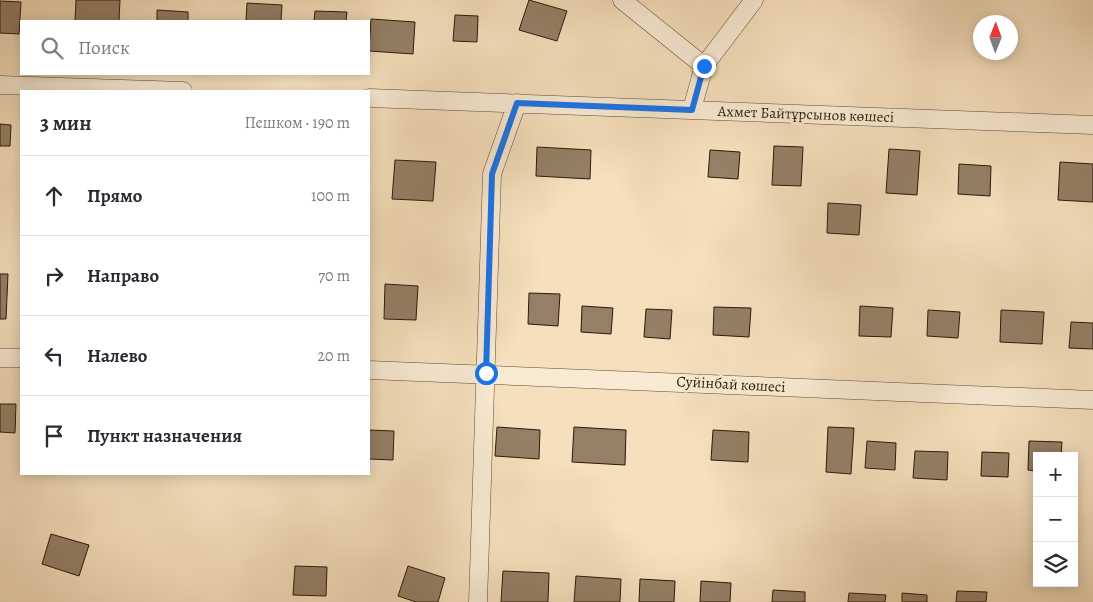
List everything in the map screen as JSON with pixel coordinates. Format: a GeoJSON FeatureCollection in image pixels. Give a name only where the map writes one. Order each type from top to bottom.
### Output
{"type":"FeatureCollection","features":[{"type":"Feature","properties":{"kind":"street"},"geometry":{"type":"LineString","coordinates":[[622,0],[704,66]]}},
{"type":"Feature","properties":{"kind":"street"},"geometry":{"type":"LineString","coordinates":[[692,110],[704,66],[754,0]]}},
{"type":"Feature","properties":{"kind":"street"},"geometry":{"type":"LineString","coordinates":[[0,85],[152,90]]}},
{"type":"Feature","properties":{"kind":"street","name":"Ахмет Байтұрсынов көшесі"},"geometry":{"type":"LineString","coordinates":[[370,98],[1093,125]]}},
{"type":"Feature","properties":{"kind":"street"},"geometry":{"type":"LineString","coordinates":[[478,602],[492,174],[517,103]]}},
{"type":"Feature","properties":{"kind":"street"},"geometry":{"type":"LineString","coordinates":[[0,358],[20,358]]}},
{"type":"Feature","properties":{"kind":"street","name":"Суйінбай көшесі"},"geometry":{"type":"LineString","coordinates":[[370,370],[486,373],[1093,400]]}},
{"type":"Feature","properties":{"kind":"building"},"geometry":{"type":"Polygon","coordinates":[[[76,0],[120,0],[119,20],[75,20],[76,0]]]}},
{"type":"Feature","properties":{"kind":"building"},"geometry":{"type":"Polygon","coordinates":[[[529,0],[567,11],[557,41],[519,30],[529,0]]]}},
{"type":"Feature","properties":{"kind":"building"},"geometry":{"type":"Polygon","coordinates":[[[0,1],[21,2],[19,34],[0,33],[0,1]]]}},
{"type":"Feature","properties":{"kind":"building"},"geometry":{"type":"Polygon","coordinates":[[[247,3],[282,5],[281,20],[246,20],[247,3]]]}},
{"type":"Feature","properties":{"kind":"building"},"geometry":{"type":"Polygon","coordinates":[[[157,10],[188,12],[188,20],[157,20],[157,10]]]}},
{"type":"Feature","properties":{"kind":"building"},"geometry":{"type":"Polygon","coordinates":[[[315,11],[347,12],[346,20],[314,20],[315,11]]]}},
{"type":"Feature","properties":{"kind":"building"},"geometry":{"type":"Polygon","coordinates":[[[455,15],[478,16],[477,42],[453,41],[455,15]]]}},
{"type":"Feature","properties":{"kind":"building"},"geometry":{"type":"Polygon","coordinates":[[[371,19],[415,22],[413,54],[370,51],[371,19]]]}},
{"type":"Feature","properties":{"kind":"building"},"geometry":{"type":"Polygon","coordinates":[[[0,124],[11,125],[10,146],[0,146],[0,124]]]}},
{"type":"Feature","properties":{"kind":"building"},"geometry":{"type":"Polygon","coordinates":[[[774,146],[803,147],[801,186],[772,185],[774,146]]]}},
{"type":"Feature","properties":{"kind":"building"},"geometry":{"type":"Polygon","coordinates":[[[537,147],[591,150],[590,179],[536,176],[537,147]]]}},
{"type":"Feature","properties":{"kind":"building"},"geometry":{"type":"Polygon","coordinates":[[[889,149],[920,151],[917,195],[886,193],[889,149]]]}},
{"type":"Feature","properties":{"kind":"building"},"geometry":{"type":"Polygon","coordinates":[[[710,150],[740,152],[738,179],[708,177],[710,150]]]}},
{"type":"Feature","properties":{"kind":"building"},"geometry":{"type":"Polygon","coordinates":[[[395,160],[436,162],[433,201],[392,199],[395,160]]]}},
{"type":"Feature","properties":{"kind":"building"},"geometry":{"type":"Polygon","coordinates":[[[1060,162],[1093,164],[1093,202],[1058,200],[1060,162]]]}},
{"type":"Feature","properties":{"kind":"building"},"geometry":{"type":"Polygon","coordinates":[[[959,164],[991,166],[990,196],[958,194],[959,164]]]}},
{"type":"Feature","properties":{"kind":"building"},"geometry":{"type":"Polygon","coordinates":[[[828,203],[861,205],[859,235],[827,233],[828,203]]]}},
{"type":"Feature","properties":{"kind":"building"},"geometry":{"type":"Polygon","coordinates":[[[0,274],[8,274],[6,319],[0,319],[0,274]]]}},
{"type":"Feature","properties":{"kind":"building"},"geometry":{"type":"Polygon","coordinates":[[[385,284],[418,286],[416,320],[384,319],[385,284]]]}},
{"type":"Feature","properties":{"kind":"building"},"geometry":{"type":"Polygon","coordinates":[[[529,293],[560,294],[558,326],[528,324],[529,293]]]}},
{"type":"Feature","properties":{"kind":"building"},"geometry":{"type":"Polygon","coordinates":[[[582,306],[613,308],[611,334],[581,332],[582,306]]]}},
{"type":"Feature","properties":{"kind":"building"},"geometry":{"type":"Polygon","coordinates":[[[860,306],[893,308],[891,337],[859,336],[860,306]]]}},
{"type":"Feature","properties":{"kind":"building"},"geometry":{"type":"Polygon","coordinates":[[[714,307],[751,308],[749,337],[713,335],[714,307]]]}},
{"type":"Feature","properties":{"kind":"building"},"geometry":{"type":"Polygon","coordinates":[[[646,309],[672,310],[670,339],[644,337],[646,309]]]}},
{"type":"Feature","properties":{"kind":"building"},"geometry":{"type":"Polygon","coordinates":[[[928,310],[960,312],[958,338],[927,336],[928,310]]]}},
{"type":"Feature","properties":{"kind":"building"},"geometry":{"type":"Polygon","coordinates":[[[1001,310],[1044,312],[1042,344],[1000,342],[1001,310]]]}},
{"type":"Feature","properties":{"kind":"building"},"geometry":{"type":"Polygon","coordinates":[[[1071,322],[1093,323],[1093,349],[1069,348],[1071,322]]]}},
{"type":"Feature","properties":{"kind":"building"},"geometry":{"type":"Polygon","coordinates":[[[0,404],[16,404],[15,433],[0,432],[0,404]]]}},
{"type":"Feature","properties":{"kind":"building"},"geometry":{"type":"Polygon","coordinates":[[[497,427],[540,430],[539,459],[495,456],[497,427]]]}},
{"type":"Feature","properties":{"kind":"building"},"geometry":{"type":"Polygon","coordinates":[[[574,427],[626,430],[625,465],[572,462],[574,427]]]}},
{"type":"Feature","properties":{"kind":"building"},"geometry":{"type":"Polygon","coordinates":[[[828,427],[854,428],[851,474],[826,472],[828,427]]]}},
{"type":"Feature","properties":{"kind":"building"},"geometry":{"type":"Polygon","coordinates":[[[370,430],[394,431],[393,460],[370,459],[370,430]]]}},
{"type":"Feature","properties":{"kind":"building"},"geometry":{"type":"Polygon","coordinates":[[[713,430],[749,432],[748,462],[711,460],[713,430]]]}},
{"type":"Feature","properties":{"kind":"building"},"geometry":{"type":"Polygon","coordinates":[[[867,441],[896,443],[895,470],[865,468],[867,441]]]}},
{"type":"Feature","properties":{"kind":"building"},"geometry":{"type":"Polygon","coordinates":[[[1029,441],[1062,442],[1061,452],[1033,452],[1033,471],[1028,470],[1029,441]]]}},
{"type":"Feature","properties":{"kind":"building"},"geometry":{"type":"Polygon","coordinates":[[[915,451],[948,452],[947,480],[913,478],[915,451]]]}},
{"type":"Feature","properties":{"kind":"building"},"geometry":{"type":"Polygon","coordinates":[[[982,452],[1009,453],[1008,477],[981,476],[982,452]]]}},
{"type":"Feature","properties":{"kind":"building"},"geometry":{"type":"Polygon","coordinates":[[[51,534],[89,545],[79,576],[42,564],[51,534]]]}},
{"type":"Feature","properties":{"kind":"building"},"geometry":{"type":"Polygon","coordinates":[[[295,566],[327,567],[326,596],[293,595],[295,566]]]}},
{"type":"Feature","properties":{"kind":"building"},"geometry":{"type":"Polygon","coordinates":[[[408,566],[445,578],[438,602],[416,602],[398,596],[408,566]]]}},
{"type":"Feature","properties":{"kind":"building"},"geometry":{"type":"Polygon","coordinates":[[[503,571],[549,573],[548,602],[501,602],[503,571]]]}},
{"type":"Feature","properties":{"kind":"building"},"geometry":{"type":"Polygon","coordinates":[[[576,576],[621,579],[620,602],[574,602],[576,576]]]}},
{"type":"Feature","properties":{"kind":"building"},"geometry":{"type":"Polygon","coordinates":[[[640,579],[675,581],[674,602],[639,602],[640,579]]]}},
{"type":"Feature","properties":{"kind":"building"},"geometry":{"type":"Polygon","coordinates":[[[701,581],[731,583],[730,602],[700,602],[701,581]]]}},
{"type":"Feature","properties":{"kind":"building"},"geometry":{"type":"Polygon","coordinates":[[[773,590],[805,592],[805,602],[772,602],[773,590]]]}},
{"type":"Feature","properties":{"kind":"building"},"geometry":{"type":"Polygon","coordinates":[[[957,591],[987,592],[986,602],[956,602],[957,591]]]}},
{"type":"Feature","properties":{"kind":"building"},"geometry":{"type":"Polygon","coordinates":[[[849,593],[886,595],[885,602],[848,602],[849,593]]]}},
{"type":"Feature","properties":{"kind":"building"},"geometry":{"type":"Polygon","coordinates":[[[902,593],[927,595],[927,602],[902,602],[902,593]]]}},
{"type":"Feature","properties":{"kind":"route"},"geometry":{"type":"LineString","coordinates":[[486,373],[492,174],[517,103],[692,110],[704,66]]}}]}
